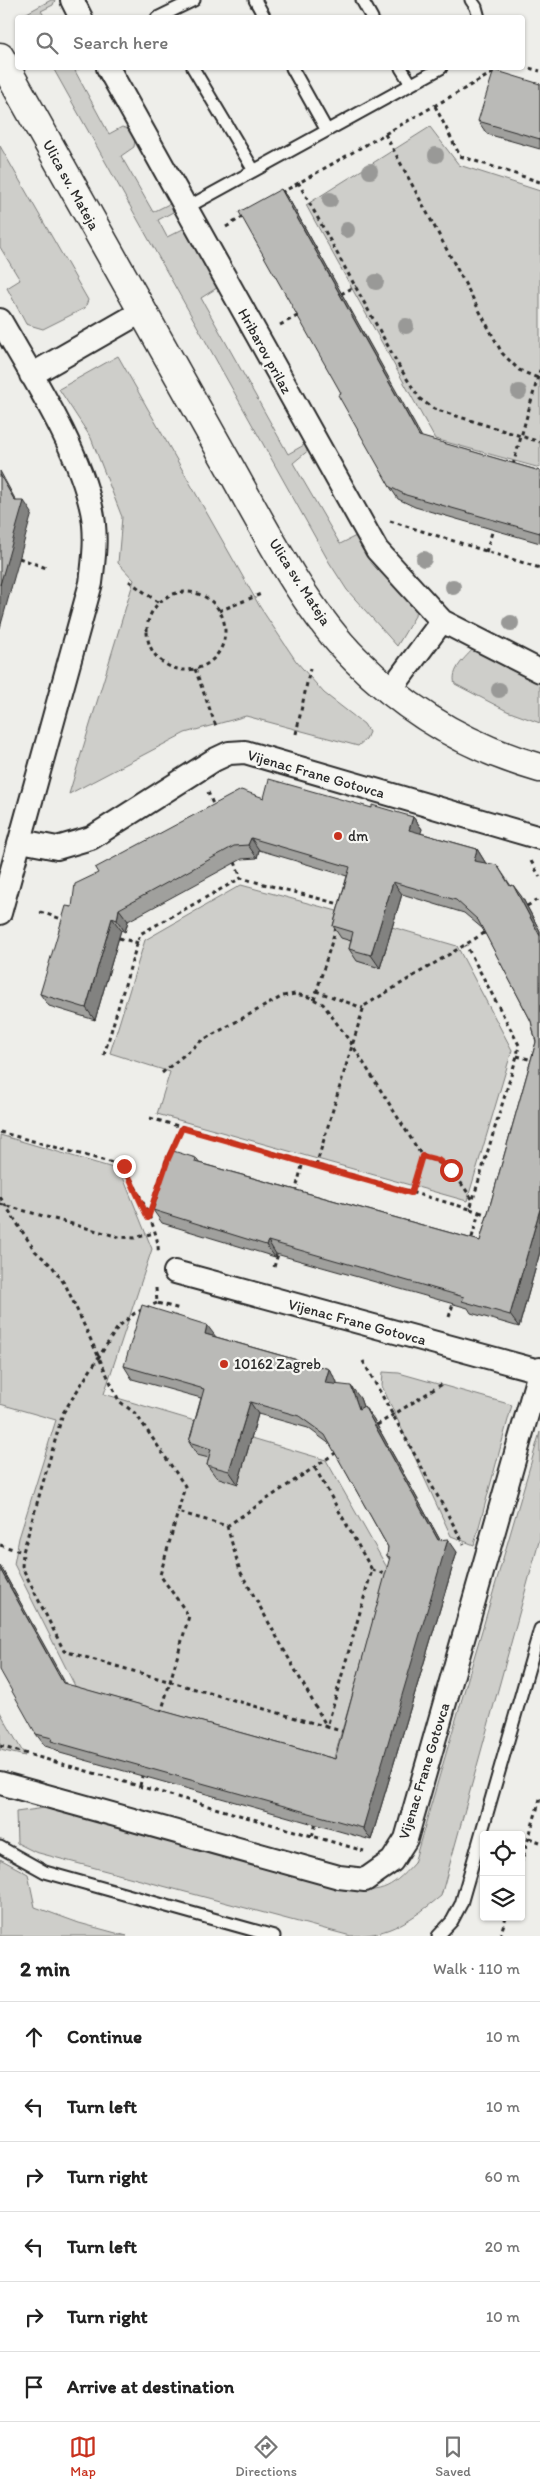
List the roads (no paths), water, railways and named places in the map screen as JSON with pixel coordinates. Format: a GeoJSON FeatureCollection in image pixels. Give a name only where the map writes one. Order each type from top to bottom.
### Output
{"type":"FeatureCollection","features":[{"type":"Feature","properties":{"kind":"street"},"geometry":{"type":"LineString","coordinates":[[72,0],[80,15]]}},
{"type":"Feature","properties":{"kind":"street","name":"Ulica sv. Mateja"},"geometry":{"type":"LineString","coordinates":[[0,57],[142,312],[282,557],[318,614],[354,658],[389,692],[413,710],[472,744],[513,761],[540,768]]}},
{"type":"Feature","properties":{"kind":"street","name":"Hribarov prilaz"},"geometry":{"type":"LineString","coordinates":[[109,70],[377,550],[442,621]]}},
{"type":"Feature","properties":{"kind":"street"},"geometry":{"type":"LineString","coordinates":[[31,375],[142,312]]}},
{"type":"Feature","properties":{"kind":"street"},"geometry":{"type":"LineString","coordinates":[[0,320],[31,375],[82,474],[92,513],[95,547],[91,583],[0,913]]}},
{"type":"Feature","properties":{"kind":"street"},"geometry":{"type":"LineString","coordinates":[[389,692],[442,621],[540,671]]}},
{"type":"Feature","properties":{"kind":"street","name":"Vijenac Frane Gotovca"},"geometry":{"type":"LineString","coordinates":[[21,841],[57,848],[91,838],[214,760],[229,753],[245,752],[533,846]]}},
{"type":"Feature","properties":{"kind":"street","name":"Vijenac Frane Gotovca"},"geometry":{"type":"LineString","coordinates":[[0,1783],[339,1877],[365,1880],[392,1861],[406,1839],[540,1371],[175,1272]]}},
{"type":"Feature","properties":{"kind":"lane"},"geometry":{"type":"LineString","coordinates":[[165,15],[194,0]]}},
{"type":"Feature","properties":{"kind":"lane"},"geometry":{"type":"LineString","coordinates":[[255,0],[263,15]]}},
{"type":"Feature","properties":{"kind":"lane"},"geometry":{"type":"LineString","coordinates":[[362,0],[370,15]]}},
{"type":"Feature","properties":{"kind":"lane"},"geometry":{"type":"LineString","coordinates":[[471,0],[478,15]]}},
{"type":"Feature","properties":{"kind":"lane"},"geometry":{"type":"LineString","coordinates":[[194,70],[253,169]]}},
{"type":"Feature","properties":{"kind":"lane"},"geometry":{"type":"LineString","coordinates":[[293,70],[326,130]]}},
{"type":"Feature","properties":{"kind":"lane"},"geometry":{"type":"LineString","coordinates":[[402,70],[411,84]]}},
{"type":"Feature","properties":{"kind":"lane"},"geometry":{"type":"LineString","coordinates":[[186,208],[253,169],[437,70]]}},
{"type":"Feature","properties":{"kind":"lane"},"geometry":{"type":"LineString","coordinates":[[438,1936],[452,1921],[461,1904],[540,1628]]}},
{"type":"Feature","properties":{"kind":"lane"},"geometry":{"type":"LineString","coordinates":[[0,1847],[45,1872],[274,1936]]}},
{"type":"Feature","properties":{"kind":"place","name":"dm"},"geometry":{"type":"Point","coordinates":[338,836]}},
{"type":"Feature","properties":{"kind":"place","name":"10162 Zagreb"},"geometry":{"type":"Point","coordinates":[224,1364]}}]}
